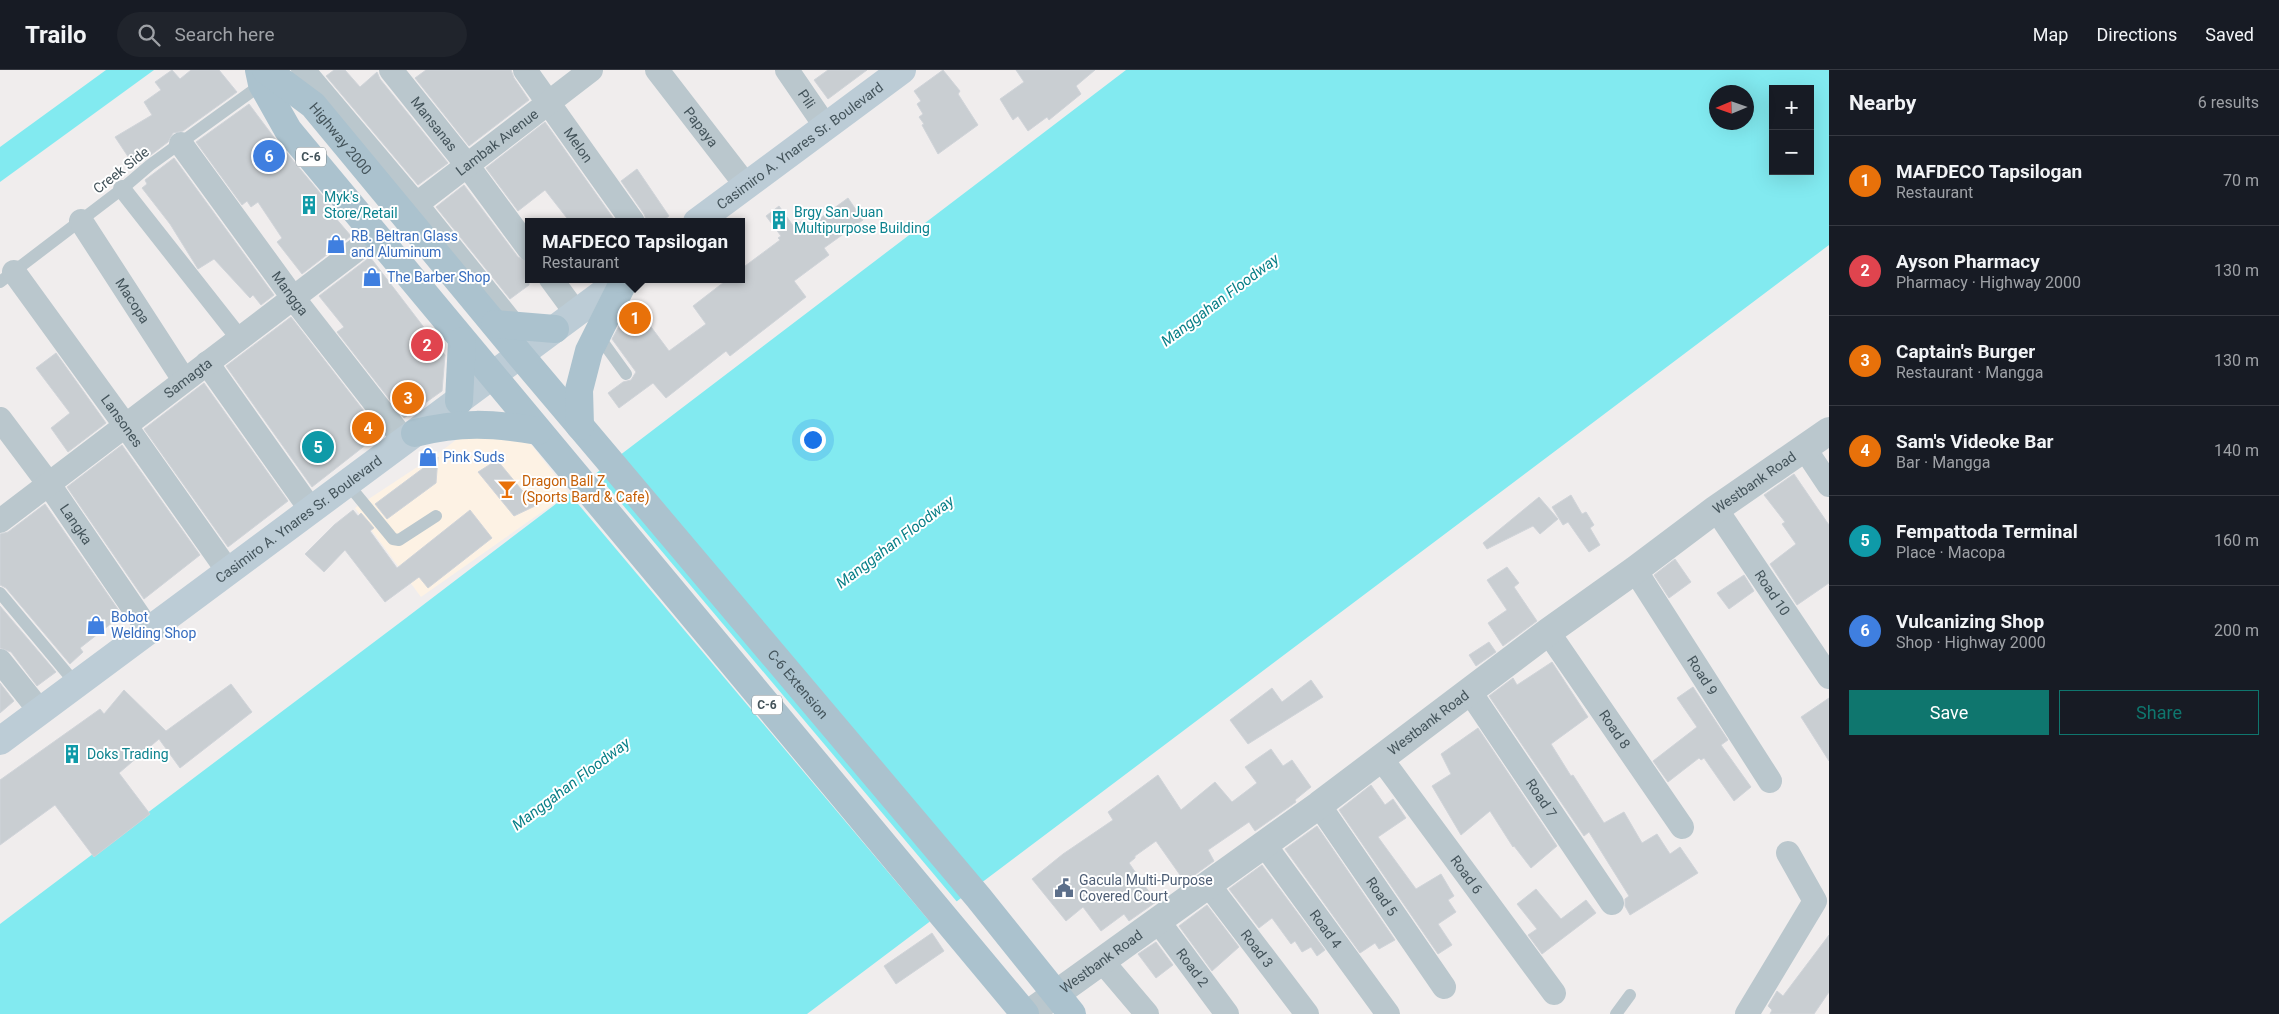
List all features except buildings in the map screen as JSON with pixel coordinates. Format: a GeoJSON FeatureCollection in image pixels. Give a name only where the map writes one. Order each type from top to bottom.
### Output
{"type":"FeatureCollection","features":[{"type":"Feature","properties":{"kind":"main road","name":"Casimiro A. Ynares Sr. Boulevard"},"geometry":{"type":"LineString","coordinates":[[702,218],[745,184],[902,70]]}},
{"type":"Feature","properties":{"kind":"main road","name":"Highway 2000"},"geometry":{"type":"LineString","coordinates":[[263,75],[313,105],[410,209],[504,325],[520,355]]}},
{"type":"Feature","properties":{"kind":"main road","name":"C-6"},"geometry":{"type":"LineString","coordinates":[[263,75],[288,130],[462,341],[1026,1014]]}},
{"type":"Feature","properties":{"kind":"main road","name":"Casimiro A. Ynares Sr. Boulevard"},"geometry":{"type":"LineString","coordinates":[[0,741],[619,283]]}},
{"type":"Feature","properties":{"kind":"main road"},"geometry":{"type":"LineString","coordinates":[[585,432],[579,390],[589,351],[622,283]]}},
{"type":"Feature","properties":{"kind":"main road"},"geometry":{"type":"LineString","coordinates":[[504,325],[565,322]]}},
{"type":"Feature","properties":{"kind":"main road"},"geometry":{"type":"LineString","coordinates":[[459,401],[462,341]]}},
{"type":"Feature","properties":{"kind":"main road","name":"C-6 Extension"},"geometry":{"type":"LineString","coordinates":[[520,355],[978,897],[1063,1004]]}},
{"type":"Feature","properties":{"kind":"main road"},"geometry":{"type":"LineString","coordinates":[[410,436],[445,426],[476,423],[506,425],[541,434]]}},
{"type":"Feature","properties":{"kind":"street","name":"Highway 2000"},"geometry":{"type":"LineString","coordinates":[[303,70],[410,209]]}},
{"type":"Feature","properties":{"kind":"street","name":"Mansanas"},"geometry":{"type":"LineString","coordinates":[[391,70],[467,165],[525,244]]}},
{"type":"Feature","properties":{"kind":"street","name":"Melon"},"geometry":{"type":"LineString","coordinates":[[524,70],[630,218]]}},
{"type":"Feature","properties":{"kind":"street","name":"Lambak Avenue"},"geometry":{"type":"LineString","coordinates":[[410,209],[591,70]]}},
{"type":"Feature","properties":{"kind":"street","name":"Papaya"},"geometry":{"type":"LineString","coordinates":[[657,70],[745,184]]}},
{"type":"Feature","properties":{"kind":"street","name":"Pili"},"geometry":{"type":"LineString","coordinates":[[787,70],[826,127]]}},
{"type":"Feature","properties":{"kind":"street","name":"Mangga"},"geometry":{"type":"LineString","coordinates":[[181,144],[294,299],[410,436]]}},
{"type":"Feature","properties":{"kind":"street"},"geometry":{"type":"LineString","coordinates":[[122,189],[240,339]]}},
{"type":"Feature","properties":{"kind":"street","name":"Macopa"},"geometry":{"type":"LineString","coordinates":[[81,221],[184,380]]}},
{"type":"Feature","properties":{"kind":"street","name":"Samagta"},"geometry":{"type":"LineString","coordinates":[[0,521],[376,236]]}},
{"type":"Feature","properties":{"kind":"street","name":"Lansones"},"geometry":{"type":"LineString","coordinates":[[7,277],[125,425],[228,571]]}},
{"type":"Feature","properties":{"kind":"street"},"geometry":{"type":"LineString","coordinates":[[552,283],[565,322]]}},
{"type":"Feature","properties":{"kind":"street"},"geometry":{"type":"LineString","coordinates":[[207,363],[311,510]]}},
{"type":"Feature","properties":{"kind":"street","name":"Langka"},"geometry":{"type":"LineString","coordinates":[[0,419],[48,483],[149,631]]}},
{"type":"Feature","properties":{"kind":"street","name":"Westbank Road"},"geometry":{"type":"LineString","coordinates":[[1026,1014],[1063,1004],[1102,961],[1319,805],[1380,757],[1716,509],[1829,431]]}},
{"type":"Feature","properties":{"kind":"street"},"geometry":{"type":"LineString","coordinates":[[1805,449],[1829,485]]}},
{"type":"Feature","properties":{"kind":"street","name":"Road 10"},"geometry":{"type":"LineString","coordinates":[[1716,509],[1829,677]]}},
{"type":"Feature","properties":{"kind":"street","name":"Road 9"},"geometry":{"type":"LineString","coordinates":[[1635,570],[1770,781]]}},
{"type":"Feature","properties":{"kind":"street","name":"Road 8"},"geometry":{"type":"LineString","coordinates":[[1548,632],[1682,827]]}},
{"type":"Feature","properties":{"kind":"street"},"geometry":{"type":"LineString","coordinates":[[0,661],[40,711]]}},
{"type":"Feature","properties":{"kind":"street","name":"Road 7"},"geometry":{"type":"LineString","coordinates":[[1470,692],[1612,903]]}},
{"type":"Feature","properties":{"kind":"street","name":"Road 6"},"geometry":{"type":"LineString","coordinates":[[1380,757],[1554,993]]}},
{"type":"Feature","properties":{"kind":"street","name":"Road 5"},"geometry":{"type":"LineString","coordinates":[[1319,805],[1444,987]]}},
{"type":"Feature","properties":{"kind":"street","name":"Road 4"},"geometry":{"type":"LineString","coordinates":[[1264,844],[1388,1014]]}},
{"type":"Feature","properties":{"kind":"street"},"geometry":{"type":"LineString","coordinates":[[1756,1011],[1815,901],[1788,853]]}},
{"type":"Feature","properties":{"kind":"street","name":"Road 3"},"geometry":{"type":"LineString","coordinates":[[1208,884],[1307,1014]]}},
{"type":"Feature","properties":{"kind":"street","name":"Road 2"},"geometry":{"type":"LineString","coordinates":[[1158,921],[1227,1014]]}},
{"type":"Feature","properties":{"kind":"street"},"geometry":{"type":"LineString","coordinates":[[1102,961],[1147,1014]]}},
{"type":"Feature","properties":{"kind":"lane","name":"Creek Side"},"geometry":{"type":"LineString","coordinates":[[7,277],[122,189],[150,165],[181,144],[263,75]]}},
{"type":"Feature","properties":{"kind":"lane"},"geometry":{"type":"LineString","coordinates":[[597,334],[626,374]]}},
{"type":"Feature","properties":{"kind":"lane"},"geometry":{"type":"LineString","coordinates":[[348,483],[392,539],[399,540],[436,516]]}},
{"type":"Feature","properties":{"kind":"lane"},"geometry":{"type":"LineString","coordinates":[[0,593],[76,684]]}},
{"type":"Feature","properties":{"kind":"lane"},"geometry":{"type":"LineString","coordinates":[[1616,1014],[1630,995]]}},
{"type":"Feature","properties":{"kind":"shaded area"},"geometry":{"type":"Polygon","coordinates":[[[513,421],[569,493],[421,597],[355,508],[440,452],[480,422],[513,421]]]}},
{"type":"Feature","properties":{"kind":"water"},"geometry":{"type":"Polygon","coordinates":[[[106,70],[154,70],[0,182],[0,147],[106,70]]]}},
{"type":"Feature","properties":{"kind":"water","name":"Manggahan Floodway"},"geometry":{"type":"Polygon","coordinates":[[[1126,70],[1829,70],[1829,245],[807,1014],[0,1014],[0,924],[406,618],[1126,70]]]}},
{"type":"Feature","properties":{"kind":"pier"},"geometry":{"type":"Polygon","coordinates":[[[595,472],[958,903],[931,923],[568,492],[595,472]]]}},
{"type":"Feature","properties":{"kind":"place","name":"Vulcanizing Shop"},"geometry":{"type":"Point","coordinates":[269,156]}},
{"type":"Feature","properties":{"kind":"place","name":"Myk's Store/Retail"},"geometry":{"type":"Point","coordinates":[309,205]}},
{"type":"Feature","properties":{"kind":"place","name":"Brgy San Juan Multipurpose Building"},"geometry":{"type":"Point","coordinates":[779,220]}},
{"type":"Feature","properties":{"kind":"place","name":"RB. Beltran Glass and Aluminum"},"geometry":{"type":"Point","coordinates":[336,244]}},
{"type":"Feature","properties":{"kind":"place","name":"The Barber Shop"},"geometry":{"type":"Point","coordinates":[372,277]}},
{"type":"Feature","properties":{"kind":"place","name":"MAFDECO Tapsilogan"},"geometry":{"type":"Point","coordinates":[635,318]}},
{"type":"Feature","properties":{"kind":"place","name":"Ayson Pharmacy"},"geometry":{"type":"Point","coordinates":[427,345]}},
{"type":"Feature","properties":{"kind":"place","name":"Captain's Burger"},"geometry":{"type":"Point","coordinates":[408,398]}},
{"type":"Feature","properties":{"kind":"place","name":"Sam's Videoke Bar"},"geometry":{"type":"Point","coordinates":[368,428]}},
{"type":"Feature","properties":{"kind":"place","name":"Fempattoda Terminal"},"geometry":{"type":"Point","coordinates":[318,447]}},
{"type":"Feature","properties":{"kind":"place","name":"Pink Suds"},"geometry":{"type":"Point","coordinates":[428,457]}},
{"type":"Feature","properties":{"kind":"place","name":"Dragon Ball Z (Sports Bard & Cafe)"},"geometry":{"type":"Point","coordinates":[507,489]}},
{"type":"Feature","properties":{"kind":"place","name":"Bobot Welding Shop"},"geometry":{"type":"Point","coordinates":[96,625]}},
{"type":"Feature","properties":{"kind":"place","name":"Doks Trading"},"geometry":{"type":"Point","coordinates":[72,754]}},
{"type":"Feature","properties":{"kind":"place","name":"Gacula Multi-Purpose Covered Court"},"geometry":{"type":"Point","coordinates":[1064,888]}}]}
